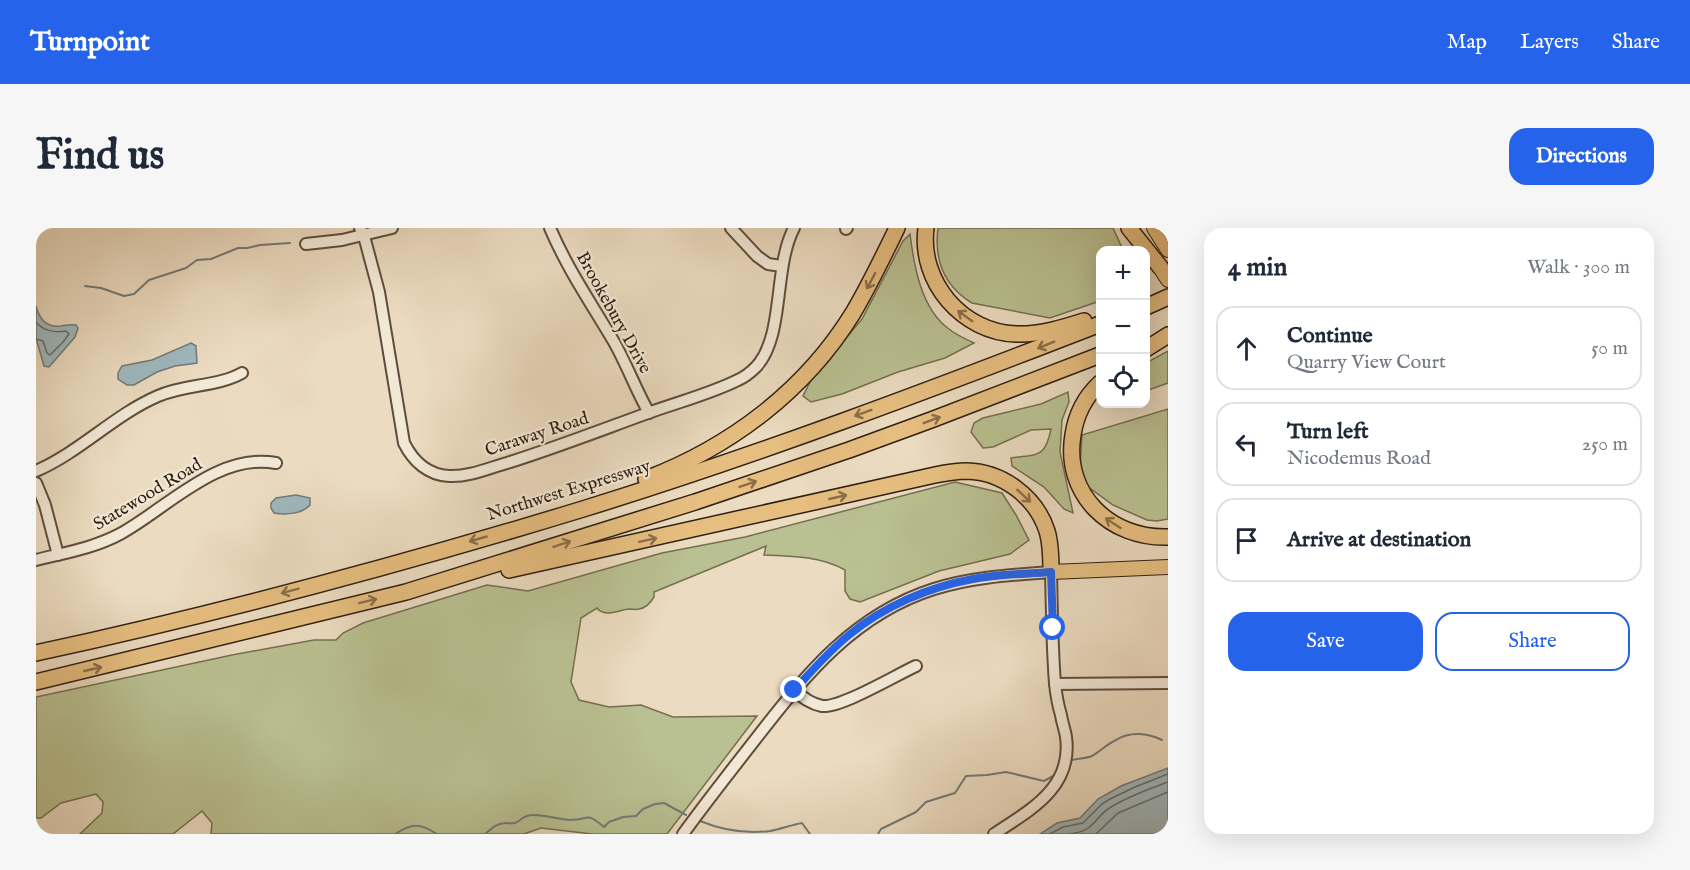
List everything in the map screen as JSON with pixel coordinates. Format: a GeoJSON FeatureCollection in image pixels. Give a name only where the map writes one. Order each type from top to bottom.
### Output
{"type":"FeatureCollection","features":[{"type":"Feature","properties":{"kind":"highway"},"geometry":{"type":"LineString","coordinates":[[510,530],[661,473],[720,444],[751,423],[799,381],[836,338],[871,280],[897,228]]}},
{"type":"Feature","properties":{"kind":"highway"},"geometry":{"type":"LineString","coordinates":[[926,228],[926,250],[937,283],[950,303],[962,315],[975,322],[1000,332],[1030,334],[1060,328],[1096,317]]}},
{"type":"Feature","properties":{"kind":"highway"},"geometry":{"type":"LineString","coordinates":[[1129,228],[1164,274]]}},
{"type":"Feature","properties":{"kind":"highway"},"geometry":{"type":"LineString","coordinates":[[1153,301],[1168,290]]}},
{"type":"Feature","properties":{"kind":"highway","name":"Northwest Expressway"},"geometry":{"type":"LineString","coordinates":[[36,653],[242,604],[585,508],[752,453],[996,366],[1096,326]]}},
{"type":"Feature","properties":{"kind":"highway"},"geometry":{"type":"LineString","coordinates":[[1150,335],[1168,328]]}},
{"type":"Feature","properties":{"kind":"highway"},"geometry":{"type":"LineString","coordinates":[[1150,346],[1168,335]]}},
{"type":"Feature","properties":{"kind":"highway"},"geometry":{"type":"LineString","coordinates":[[406,592],[695,502],[828,457],[1096,357]]}},
{"type":"Feature","properties":{"kind":"highway"},"geometry":{"type":"LineString","coordinates":[[1096,388],[1082,405],[1075,425],[1071,450],[1072,463],[1081,489],[1096,510],[1113,524],[1142,535],[1168,537]]}},
{"type":"Feature","properties":{"kind":"highway"},"geometry":{"type":"LineString","coordinates":[[36,682],[406,592],[935,475],[966,471],[998,478],[1019,490],[1027,498],[1036,509],[1047,532],[1051,572]]}},
{"type":"Feature","properties":{"kind":"main road"},"geometry":{"type":"LineString","coordinates":[[1135,228],[1164,274]]}},
{"type":"Feature","properties":{"kind":"main road"},"geometry":{"type":"LineString","coordinates":[[1154,228],[1168,250]]}},
{"type":"Feature","properties":{"kind":"main road"},"geometry":{"type":"LineString","coordinates":[[1051,572],[1168,567]]}},
{"type":"Feature","properties":{"kind":"street"},"geometry":{"type":"LineString","coordinates":[[306,244],[392,228]]}},
{"type":"Feature","properties":{"kind":"street","name":"Brookebury Drive"},"geometry":{"type":"LineString","coordinates":[[550,228],[577,282],[615,343],[648,413]]}},
{"type":"Feature","properties":{"kind":"street"},"geometry":{"type":"LineString","coordinates":[[731,228],[757,256],[768,264],[782,266]]}},
{"type":"Feature","properties":{"kind":"street","name":"Caraway Road"},"geometry":{"type":"LineString","coordinates":[[362,232],[379,292],[404,443],[417,462],[431,472],[451,476],[476,472],[550,450],[749,374],[758,365],[772,337],[787,241],[794,228]]}},
{"type":"Feature","properties":{"kind":"street"},"geometry":{"type":"LineString","coordinates":[[36,471],[60,459],[125,415],[158,396],[190,386],[233,378],[242,373]]}},
{"type":"Feature","properties":{"kind":"street","name":"Statewood Road"},"geometry":{"type":"LineString","coordinates":[[36,560],[89,547],[120,534],[217,473],[252,462],[276,463]]}},
{"type":"Feature","properties":{"kind":"street"},"geometry":{"type":"LineString","coordinates":[[36,483],[45,506],[58,555]]}},
{"type":"Feature","properties":{"kind":"street"},"geometry":{"type":"LineString","coordinates":[[683,834],[794,690],[816,665],[849,635],[875,616],[932,590],[974,579],[1051,572],[1055,684],[1066,736],[1064,766],[1055,786],[1041,802],[994,834]]}},
{"type":"Feature","properties":{"kind":"street"},"geometry":{"type":"LineString","coordinates":[[794,690],[812,704],[829,706],[849,699],[916,666]]}},
{"type":"Feature","properties":{"kind":"street"},"geometry":{"type":"LineString","coordinates":[[1055,684],[1168,683]]}},
{"type":"Feature","properties":{"kind":"green space"},"geometry":{"type":"Polygon","coordinates":[[[938,228],[1113,228],[1121,246],[1096,246],[1096,302],[1050,318],[972,303],[954,289],[943,271],[937,240],[938,228]]]}},
{"type":"Feature","properties":{"kind":"green space"},"geometry":{"type":"Polygon","coordinates":[[[910,234],[920,286],[925,299],[939,320],[961,337],[974,343],[945,358],[898,372],[842,394],[811,402],[803,396],[812,378],[862,319],[903,241],[910,234]]]}},
{"type":"Feature","properties":{"kind":"green space"},"geometry":{"type":"Polygon","coordinates":[[[1168,351],[1168,383],[1150,390],[1150,361],[1168,351]]]}},
{"type":"Feature","properties":{"kind":"green space"},"geometry":{"type":"Polygon","coordinates":[[[1068,392],[1069,402],[1062,420],[1060,452],[1073,513],[1064,509],[1044,487],[1012,466],[1011,458],[1034,455],[1043,450],[1051,429],[1031,430],[993,447],[983,448],[971,432],[974,423],[983,418],[1041,404],[1068,392]]]}},
{"type":"Feature","properties":{"kind":"green space"},"geometry":{"type":"Polygon","coordinates":[[[1168,409],[1168,519],[1147,520],[1113,505],[1087,486],[1080,468],[1082,435],[1168,409]]]}},
{"type":"Feature","properties":{"kind":"green space"},"geometry":{"type":"Polygon","coordinates":[[[955,482],[1002,493],[1029,540],[1010,554],[939,571],[860,602],[850,599],[845,591],[845,570],[816,559],[764,555],[766,546],[654,592],[651,601],[642,608],[604,613],[597,608],[581,618],[571,682],[579,700],[609,707],[641,705],[673,717],[757,716],[667,834],[592,834],[541,828],[524,834],[211,834],[212,823],[202,811],[173,834],[80,834],[102,813],[103,802],[96,794],[61,803],[41,818],[36,818],[36,697],[232,655],[314,640],[336,640],[343,633],[363,623],[487,585],[528,591],[662,553],[745,537],[955,482]]]}},
{"type":"Feature","properties":{"kind":"water"},"geometry":{"type":"Polygon","coordinates":[[[36,306],[41,318],[47,324],[76,325],[78,328],[75,337],[49,367],[44,366],[36,338],[36,306]]]}},
{"type":"Feature","properties":{"kind":"water"},"geometry":{"type":"Polygon","coordinates":[[[191,343],[196,346],[197,363],[175,366],[157,372],[134,385],[127,385],[118,379],[122,366],[152,360],[191,343]]]}},
{"type":"Feature","properties":{"kind":"water"},"geometry":{"type":"Polygon","coordinates":[[[296,495],[310,498],[310,505],[294,513],[274,513],[271,503],[276,498],[296,495]]]}},
{"type":"Feature","properties":{"kind":"water"},"geometry":{"type":"Polygon","coordinates":[[[1168,768],[1168,834],[1040,834],[1057,823],[1080,818],[1098,799],[1121,786],[1168,768]]]}},
{"type":"Feature","properties":{"kind":"waterway"},"geometry":{"type":"LineString","coordinates":[[85,286],[101,288],[124,296],[134,294],[149,280],[186,268],[197,260],[211,259],[238,248],[290,243]]}},
{"type":"Feature","properties":{"kind":"waterway"},"geometry":{"type":"LineString","coordinates":[[1069,761],[1092,756],[1127,735],[1145,735],[1162,740]]}},
{"type":"Feature","properties":{"kind":"waterway"},"geometry":{"type":"LineString","coordinates":[[878,834],[881,829],[916,812],[926,802],[955,793],[966,776],[1006,772],[1044,781],[1057,774]]}},
{"type":"Feature","properties":{"kind":"waterway"},"geometry":{"type":"LineString","coordinates":[[485,834],[497,825],[515,823],[532,815],[570,820],[590,818],[604,827],[609,822],[623,817],[636,816],[643,809],[655,804],[664,803],[686,815]]}},
{"type":"Feature","properties":{"kind":"waterway"},"geometry":{"type":"LineString","coordinates":[[700,821],[743,832],[770,831],[802,823],[810,834]]}},
{"type":"Feature","properties":{"kind":"waterway"},"geometry":{"type":"LineString","coordinates":[[395,834],[411,826],[421,826],[437,834]]}},
{"type":"Feature","properties":{"kind":"route"},"geometry":{"type":"LineString","coordinates":[[794,690],[834,648],[867,622],[912,598],[953,583],[995,576],[1051,572],[1053,628]]}}]}
